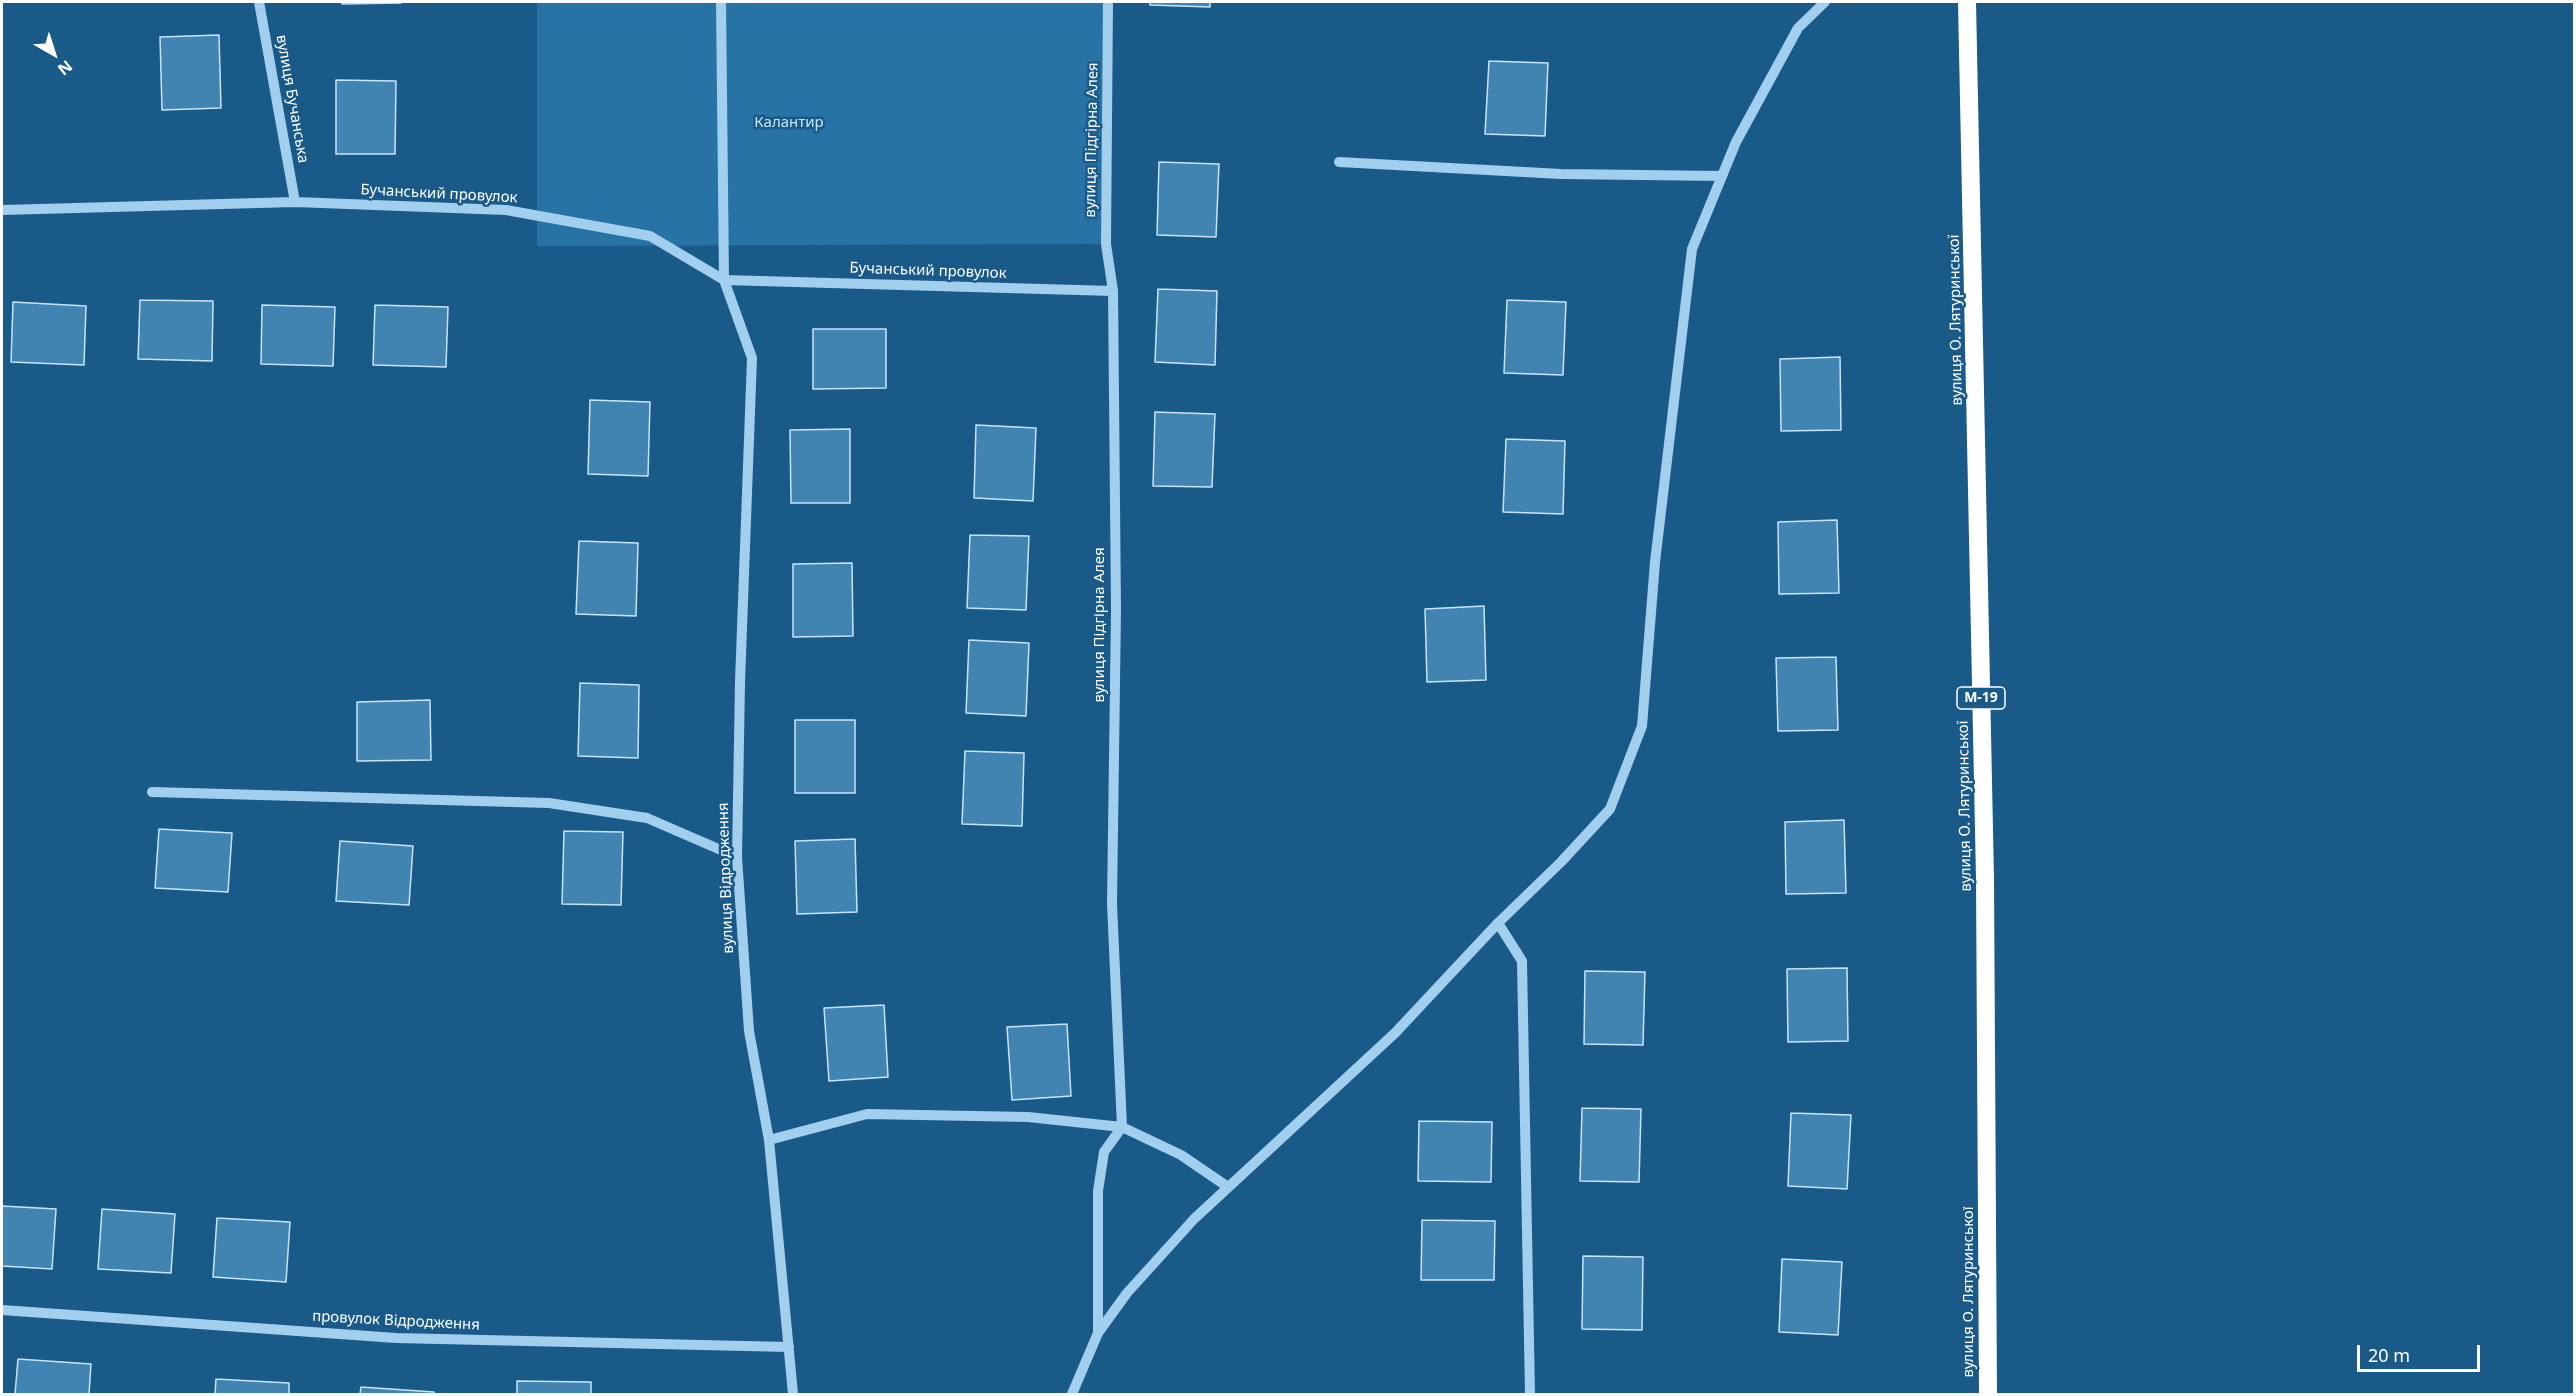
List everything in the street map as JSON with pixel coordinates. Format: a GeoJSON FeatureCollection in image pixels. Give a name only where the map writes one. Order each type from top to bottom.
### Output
{"type":"FeatureCollection","features":[{"type":"Feature","properties":{"kind":"highway","name":"вулиця О. Лятуринської"},"geometry":{"type":"LineString","coordinates":[[1967,2],[1985,867],[1988,1395]]}},
{"type":"Feature","properties":{"kind":"street","name":"вулиця Бучанська"},"geometry":{"type":"LineString","coordinates":[[259,2],[295,202]]}},
{"type":"Feature","properties":{"kind":"street"},"geometry":{"type":"LineString","coordinates":[[720,2],[724,280]]}},
{"type":"Feature","properties":{"kind":"street","name":"вулиця Підгірна Алея"},"geometry":{"type":"LineString","coordinates":[[1108,2],[1106,244],[1113,291],[1116,609],[1112,904],[1122,1127]]}},
{"type":"Feature","properties":{"kind":"street"},"geometry":{"type":"LineString","coordinates":[[1072,1395],[1098,1333],[1134,1285],[1194,1219],[1395,1034],[1498,922],[1561,862],[1610,809],[1642,726],[1655,562],[1692,249],[1736,142],[1798,28],[1825,2]]}},
{"type":"Feature","properties":{"kind":"street"},"geometry":{"type":"LineString","coordinates":[[1339,162],[1561,174],[1722,176]]}},
{"type":"Feature","properties":{"kind":"street","name":"Бучанський провулок"},"geometry":{"type":"LineString","coordinates":[[2,210],[295,202],[517,212],[650,236],[724,280],[1113,291]]}},
{"type":"Feature","properties":{"kind":"street","name":"вулиця Відродження"},"geometry":{"type":"LineString","coordinates":[[724,280],[752,358],[740,682],[737,857],[749,1030],[769,1140],[794,1395]]}},
{"type":"Feature","properties":{"kind":"street"},"geometry":{"type":"LineString","coordinates":[[152,792],[549,803],[647,818],[737,857]]}},
{"type":"Feature","properties":{"kind":"street"},"geometry":{"type":"LineString","coordinates":[[1498,922],[1522,961],[1530,1395]]}},
{"type":"Feature","properties":{"kind":"street"},"geometry":{"type":"LineString","coordinates":[[769,1140],[867,1114],[1028,1117],[1122,1127],[1181,1155],[1228,1187]]}},
{"type":"Feature","properties":{"kind":"street"},"geometry":{"type":"LineString","coordinates":[[1098,1333],[1098,1191],[1104,1152],[1122,1127]]}},
{"type":"Feature","properties":{"kind":"street","name":"провулок Відродження"},"geometry":{"type":"LineString","coordinates":[[2,1310],[396,1338],[789,1347]]}},
{"type":"Feature","properties":{"kind":"green space","name":"Калантир"},"geometry":{"type":"Polygon","coordinates":[[[537,2],[1106,2],[1106,244],[537,246],[537,2]]]}},
{"type":"Feature","properties":{"kind":"building"},"geometry":{"type":"Polygon","coordinates":[[[342,2],[401,2],[401,3],[342,4],[342,2]]]}},
{"type":"Feature","properties":{"kind":"building"},"geometry":{"type":"Polygon","coordinates":[[[1150,2],[1210,2],[1210,7],[1150,5],[1150,2]]]}},
{"type":"Feature","properties":{"kind":"building"},"geometry":{"type":"Polygon","coordinates":[[[219,35],[221,108],[162,110],[160,37],[219,35]]]}},
{"type":"Feature","properties":{"kind":"building"},"geometry":{"type":"Polygon","coordinates":[[[1489,61],[1548,63],[1545,136],[1485,134],[1489,61]]]}},
{"type":"Feature","properties":{"kind":"building"},"geometry":{"type":"Polygon","coordinates":[[[336,80],[396,81],[395,154],[336,154],[336,80]]]}},
{"type":"Feature","properties":{"kind":"building"},"geometry":{"type":"Polygon","coordinates":[[[1159,162],[1219,164],[1216,237],[1157,235],[1159,162]]]}},
{"type":"Feature","properties":{"kind":"building"},"geometry":{"type":"Polygon","coordinates":[[[1158,289],[1217,291],[1215,365],[1155,362],[1158,289]]]}},
{"type":"Feature","properties":{"kind":"building"},"geometry":{"type":"Polygon","coordinates":[[[140,300],[213,301],[212,361],[138,359],[140,300]]]}},
{"type":"Feature","properties":{"kind":"building"},"geometry":{"type":"Polygon","coordinates":[[[1507,300],[1566,302],[1563,375],[1504,373],[1507,300]]]}},
{"type":"Feature","properties":{"kind":"building"},"geometry":{"type":"Polygon","coordinates":[[[13,302],[86,306],[84,365],[11,362],[13,302]]]}},
{"type":"Feature","properties":{"kind":"building"},"geometry":{"type":"Polygon","coordinates":[[[262,305],[335,307],[333,366],[261,364],[262,305]]]}},
{"type":"Feature","properties":{"kind":"building"},"geometry":{"type":"Polygon","coordinates":[[[375,305],[448,307],[446,367],[373,365],[375,305]]]}},
{"type":"Feature","properties":{"kind":"building"},"geometry":{"type":"Polygon","coordinates":[[[813,329],[886,329],[886,388],[813,389],[813,329]]]}},
{"type":"Feature","properties":{"kind":"building"},"geometry":{"type":"Polygon","coordinates":[[[1840,357],[1841,430],[1781,431],[1780,359],[1840,357]]]}},
{"type":"Feature","properties":{"kind":"building"},"geometry":{"type":"Polygon","coordinates":[[[590,400],[650,402],[648,476],[588,474],[590,400]]]}},
{"type":"Feature","properties":{"kind":"building"},"geometry":{"type":"Polygon","coordinates":[[[1155,412],[1215,414],[1212,487],[1153,486],[1155,412]]]}},
{"type":"Feature","properties":{"kind":"building"},"geometry":{"type":"Polygon","coordinates":[[[976,425],[1036,428],[1033,501],[974,498],[976,425]]]}},
{"type":"Feature","properties":{"kind":"building"},"geometry":{"type":"Polygon","coordinates":[[[850,429],[850,503],[791,503],[790,430],[850,429]]]}},
{"type":"Feature","properties":{"kind":"building"},"geometry":{"type":"Polygon","coordinates":[[[1506,439],[1565,441],[1563,514],[1503,512],[1506,439]]]}},
{"type":"Feature","properties":{"kind":"building"},"geometry":{"type":"Polygon","coordinates":[[[1837,520],[1839,593],[1779,594],[1778,522],[1837,520]]]}},
{"type":"Feature","properties":{"kind":"building"},"geometry":{"type":"Polygon","coordinates":[[[970,535],[1029,536],[1026,610],[967,608],[970,535]]]}},
{"type":"Feature","properties":{"kind":"building"},"geometry":{"type":"Polygon","coordinates":[[[579,541],[638,543],[636,616],[576,614],[579,541]]]}},
{"type":"Feature","properties":{"kind":"building"},"geometry":{"type":"Polygon","coordinates":[[[852,563],[853,636],[793,637],[793,564],[852,563]]]}},
{"type":"Feature","properties":{"kind":"building"},"geometry":{"type":"Polygon","coordinates":[[[1484,606],[1486,680],[1427,682],[1425,609],[1484,606]]]}},
{"type":"Feature","properties":{"kind":"building"},"geometry":{"type":"Polygon","coordinates":[[[969,640],[1029,643],[1026,716],[966,713],[969,640]]]}},
{"type":"Feature","properties":{"kind":"building"},"geometry":{"type":"Polygon","coordinates":[[[1836,657],[1838,730],[1778,731],[1776,658],[1836,657]]]}},
{"type":"Feature","properties":{"kind":"building"},"geometry":{"type":"Polygon","coordinates":[[[580,683],[639,685],[638,758],[578,756],[580,683]]]}},
{"type":"Feature","properties":{"kind":"building"},"geometry":{"type":"Polygon","coordinates":[[[430,700],[431,760],[357,761],[357,702],[430,700]]]}},
{"type":"Feature","properties":{"kind":"building"},"geometry":{"type":"Polygon","coordinates":[[[795,720],[855,720],[855,793],[795,793],[795,720]]]}},
{"type":"Feature","properties":{"kind":"building"},"geometry":{"type":"Polygon","coordinates":[[[965,751],[1024,753],[1022,826],[962,824],[965,751]]]}},
{"type":"Feature","properties":{"kind":"building"},"geometry":{"type":"Polygon","coordinates":[[[1844,820],[1846,893],[1786,894],[1785,822],[1844,820]]]}},
{"type":"Feature","properties":{"kind":"building"},"geometry":{"type":"Polygon","coordinates":[[[159,829],[232,833],[228,892],[155,888],[159,829]]]}},
{"type":"Feature","properties":{"kind":"building"},"geometry":{"type":"Polygon","coordinates":[[[564,831],[623,832],[621,905],[562,904],[564,831]]]}},
{"type":"Feature","properties":{"kind":"building"},"geometry":{"type":"Polygon","coordinates":[[[855,839],[857,912],[797,914],[795,841],[855,839]]]}},
{"type":"Feature","properties":{"kind":"building"},"geometry":{"type":"Polygon","coordinates":[[[340,841],[413,846],[409,905],[336,901],[340,841]]]}},
{"type":"Feature","properties":{"kind":"building"},"geometry":{"type":"Polygon","coordinates":[[[1847,968],[1848,1041],[1788,1042],[1787,969],[1847,968]]]}},
{"type":"Feature","properties":{"kind":"building"},"geometry":{"type":"Polygon","coordinates":[[[1585,971],[1645,972],[1643,1045],[1584,1044],[1585,971]]]}},
{"type":"Feature","properties":{"kind":"building"},"geometry":{"type":"Polygon","coordinates":[[[884,1005],[888,1077],[829,1081],[824,1008],[884,1005]]]}},
{"type":"Feature","properties":{"kind":"building"},"geometry":{"type":"Polygon","coordinates":[[[1067,1024],[1071,1096],[1012,1100],[1007,1027],[1067,1024]]]}},
{"type":"Feature","properties":{"kind":"building"},"geometry":{"type":"Polygon","coordinates":[[[1582,1108],[1641,1109],[1639,1182],[1580,1181],[1582,1108]]]}},
{"type":"Feature","properties":{"kind":"building"},"geometry":{"type":"Polygon","coordinates":[[[1791,1113],[1851,1115],[1847,1189],[1788,1186],[1791,1113]]]}},
{"type":"Feature","properties":{"kind":"building"},"geometry":{"type":"Polygon","coordinates":[[[1419,1121],[1492,1122],[1491,1182],[1418,1181],[1419,1121]]]}},
{"type":"Feature","properties":{"kind":"building"},"geometry":{"type":"Polygon","coordinates":[[[2,1206],[56,1209],[52,1269],[2,1266],[2,1206]]]}},
{"type":"Feature","properties":{"kind":"building"},"geometry":{"type":"Polygon","coordinates":[[[102,1209],[175,1214],[171,1273],[98,1269],[102,1209]]]}},
{"type":"Feature","properties":{"kind":"building"},"geometry":{"type":"Polygon","coordinates":[[[217,1218],[290,1222],[286,1282],[213,1277],[217,1218]]]}},
{"type":"Feature","properties":{"kind":"building"},"geometry":{"type":"Polygon","coordinates":[[[1422,1220],[1495,1221],[1494,1280],[1421,1280],[1422,1220]]]}},
{"type":"Feature","properties":{"kind":"building"},"geometry":{"type":"Polygon","coordinates":[[[1583,1256],[1643,1257],[1642,1330],[1582,1329],[1583,1256]]]}},
{"type":"Feature","properties":{"kind":"building"},"geometry":{"type":"Polygon","coordinates":[[[1782,1259],[1842,1262],[1838,1335],[1779,1332],[1782,1259]]]}},
{"type":"Feature","properties":{"kind":"building"},"geometry":{"type":"Polygon","coordinates":[[[18,1359],[91,1364],[89,1394],[15,1394],[18,1359]]]}},
{"type":"Feature","properties":{"kind":"building"},"geometry":{"type":"Polygon","coordinates":[[[216,1379],[289,1383],[289,1394],[215,1394],[216,1379]]]}},
{"type":"Feature","properties":{"kind":"building"},"geometry":{"type":"Polygon","coordinates":[[[517,1381],[591,1382],[591,1394],[517,1394],[517,1381]]]}},
{"type":"Feature","properties":{"kind":"building"},"geometry":{"type":"Polygon","coordinates":[[[361,1387],[434,1392],[434,1394],[360,1394],[361,1387]]]}}]}
